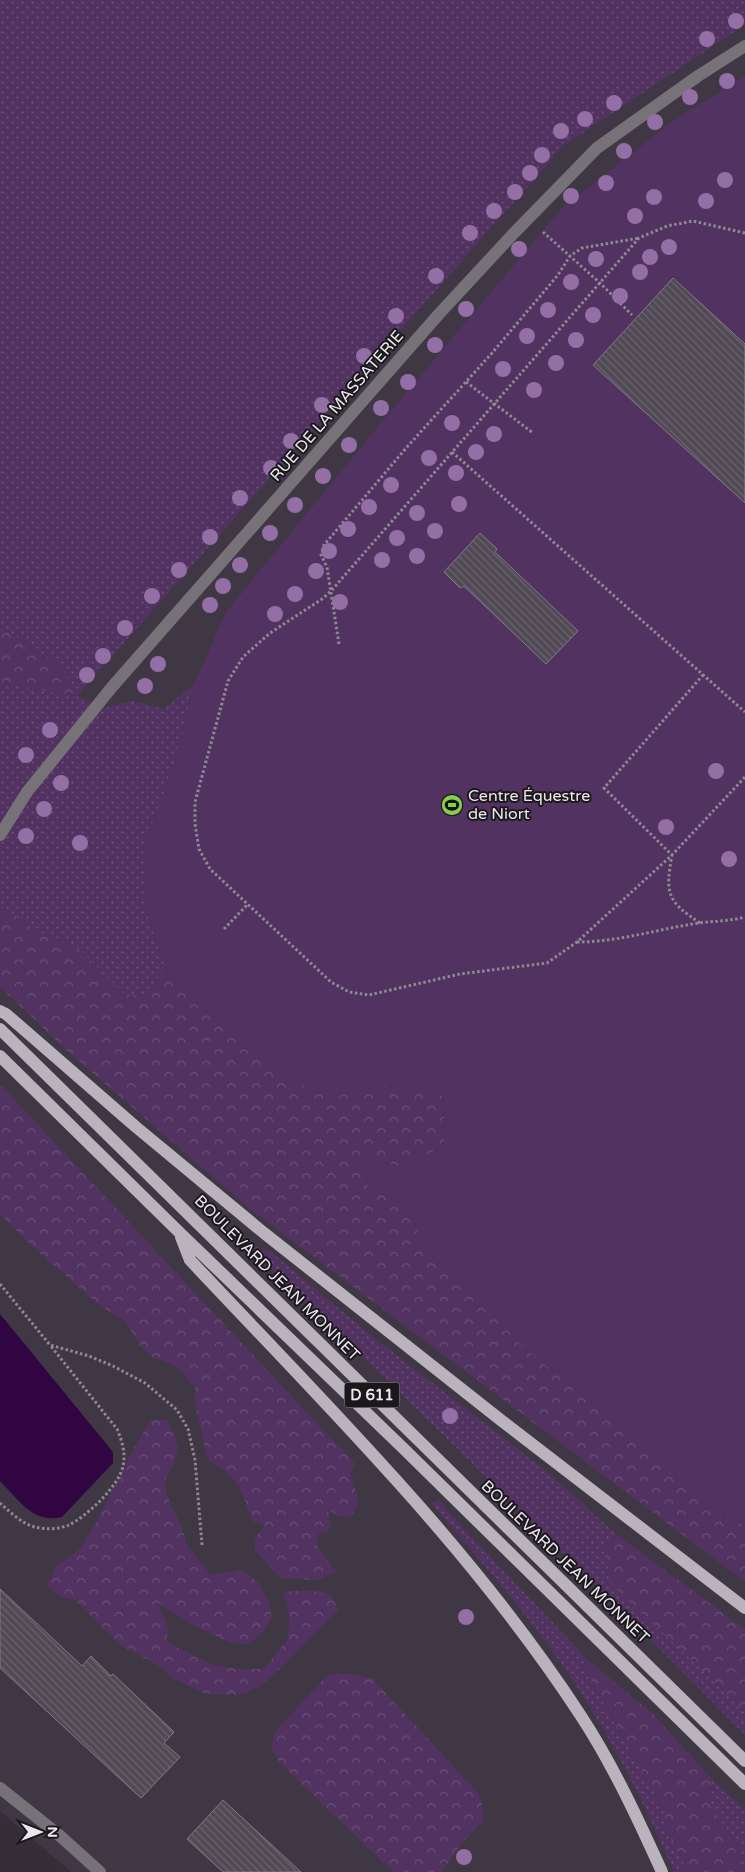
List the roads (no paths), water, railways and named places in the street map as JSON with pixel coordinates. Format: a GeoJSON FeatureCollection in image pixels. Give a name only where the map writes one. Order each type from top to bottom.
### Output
{"type":"FeatureCollection","features":[{"type":"Feature","properties":{"kind":"main road"},"geometry":{"type":"LineString","coordinates":[[0,1012],[6,1014],[136,1127],[264,1233],[502,1421],[745,1608]]}},
{"type":"Feature","properties":{"kind":"main road","name":"BOULEVARD JEAN MONNET"},"geometry":{"type":"LineString","coordinates":[[0,1029],[745,1760]]}},
{"type":"Feature","properties":{"kind":"main road","name":"BOULEVARD JEAN MONNET"},"geometry":{"type":"LineString","coordinates":[[0,1056],[745,1784]]}},
{"type":"Feature","properties":{"kind":"main road"},"geometry":{"type":"LineString","coordinates":[[180,1233],[190,1260],[400,1483],[509,1612],[582,1718],[630,1804],[662,1872]]}},
{"type":"Feature","properties":{"kind":"street","name":"RUE DE LA MASSATERIE"},"geometry":{"type":"LineString","coordinates":[[0,834],[27,792],[112,687],[439,314],[529,217],[597,148],[698,76],[745,46]]}},
{"type":"Feature","properties":{"kind":"street"},"geometry":{"type":"LineString","coordinates":[[0,1788],[59,1835],[100,1872]]}},
{"type":"Feature","properties":{"kind":"place","name":"Centre Équestre de Niort"},"geometry":{"type":"Point","coordinates":[452,805]}}]}
